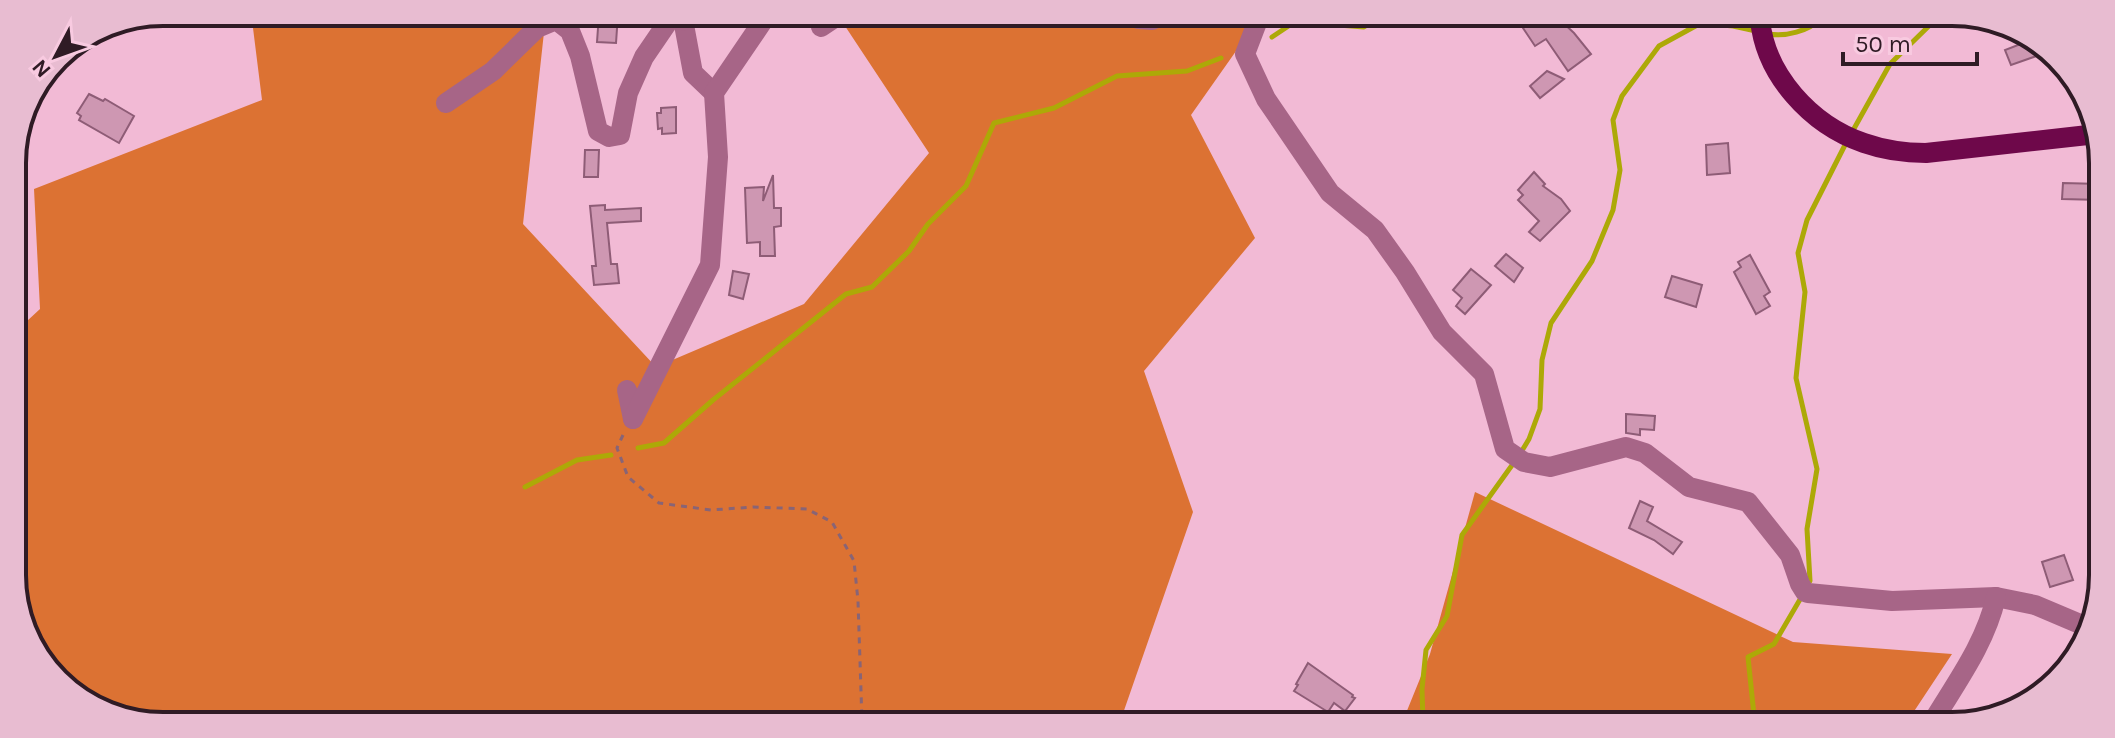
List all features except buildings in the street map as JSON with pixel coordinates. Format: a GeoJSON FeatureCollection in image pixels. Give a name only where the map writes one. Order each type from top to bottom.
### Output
{"type":"FeatureCollection","features":[{"type":"Feature","properties":{"kind":"main road"},"geometry":{"type":"LineString","coordinates":[[1761,26],[1772,63],[1785,84],[1814,114],[1860,142],[1904,153],[1926,153],[2086,135]]}},
{"type":"Feature","properties":{"kind":"street"},"geometry":{"type":"LineString","coordinates":[[446,103],[493,71],[542,26]]}},
{"type":"Feature","properties":{"kind":"street"},"geometry":{"type":"LineString","coordinates":[[564,26],[570,31],[580,56],[598,131],[609,137],[620,135],[628,93],[644,57],[665,26]]}},
{"type":"Feature","properties":{"kind":"street"},"geometry":{"type":"LineString","coordinates":[[684,26],[693,73],[714,93]]}},
{"type":"Feature","properties":{"kind":"street"},"geometry":{"type":"LineString","coordinates":[[633,419],[710,265],[718,157],[714,93],[760,26]]}},
{"type":"Feature","properties":{"kind":"street"},"geometry":{"type":"LineString","coordinates":[[1256,26],[1245,54],[1266,99],[1330,193],[1375,230],[1442,332],[1484,374],[1505,449],[1524,462],[1550,467],[1626,447],[1645,453],[1689,487],[1748,502],[1790,555],[1800,584],[1808,593],[1892,601],[1996,597],[2035,605],[2080,624]]}},
{"type":"Feature","properties":{"kind":"street"},"geometry":{"type":"LineString","coordinates":[[627,390],[633,419]]}},
{"type":"Feature","properties":{"kind":"street"},"geometry":{"type":"LineString","coordinates":[[1939,712],[1960,680],[1992,616],[1996,597]]}},
{"type":"Feature","properties":{"kind":"path"},"geometry":{"type":"LineString","coordinates":[[633,419],[617,448],[628,477],[659,503],[711,510],[753,507],[807,509],[832,522],[854,561],[862,712]]}},
{"type":"Feature","properties":{"kind":"shaded area"},"geometry":{"type":"Polygon","coordinates":[[[253,26],[545,26],[523,224],[656,367],[804,304],[929,153],[845,26],[1254,26],[1191,115],[1255,238],[1144,371],[1193,512],[1123,712],[163,712],[119,705],[87,689],[60,665],[40,635],[29,602],[26,575],[26,322],[40,309],[34,189],[262,100],[253,26]]]}},
{"type":"Feature","properties":{"kind":"shaded area"},"geometry":{"type":"Polygon","coordinates":[[[1475,492],[1793,642],[1952,654],[1914,712],[1406,712],[1430,654],[1475,492]]]}},
{"type":"Feature","properties":{"kind":"waterway"},"geometry":{"type":"LineString","coordinates":[[1272,37],[1288,26]]}},
{"type":"Feature","properties":{"kind":"waterway"},"geometry":{"type":"LineString","coordinates":[[1351,26],[1366,26]]}},
{"type":"Feature","properties":{"kind":"waterway"},"geometry":{"type":"LineString","coordinates":[[1523,449],[1540,409],[1542,360],[1551,323],[1592,261],[1613,210],[1620,170],[1613,120],[1622,96],[1659,46],[1696,26]]}},
{"type":"Feature","properties":{"kind":"waterway"},"geometry":{"type":"LineString","coordinates":[[1733,26],[1756,31]]}},
{"type":"Feature","properties":{"kind":"waterway"},"geometry":{"type":"LineString","coordinates":[[1769,34],[1782,35],[1811,26]]}},
{"type":"Feature","properties":{"kind":"waterway"},"geometry":{"type":"LineString","coordinates":[[1851,134],[1890,64],[1929,26]]}},
{"type":"Feature","properties":{"kind":"waterway"},"geometry":{"type":"LineString","coordinates":[[638,448],[664,443],[846,294],[872,287],[909,251],[928,224],[966,186],[994,123],[1054,108],[1117,76],[1187,71],[1221,58]]}},
{"type":"Feature","properties":{"kind":"waterway"},"geometry":{"type":"LineString","coordinates":[[1810,581],[1807,529],[1817,469],[1796,378],[1805,292],[1798,253],[1807,220],[1847,141]]}},
{"type":"Feature","properties":{"kind":"waterway"},"geometry":{"type":"LineString","coordinates":[[525,487],[577,460],[611,455]]}},
{"type":"Feature","properties":{"kind":"waterway"},"geometry":{"type":"LineString","coordinates":[[1423,712],[1426,650],[1447,616],[1462,535],[1515,461]]}},
{"type":"Feature","properties":{"kind":"waterway"},"geometry":{"type":"LineString","coordinates":[[1754,712],[1748,657],[1774,644],[1802,596]]}}]}
